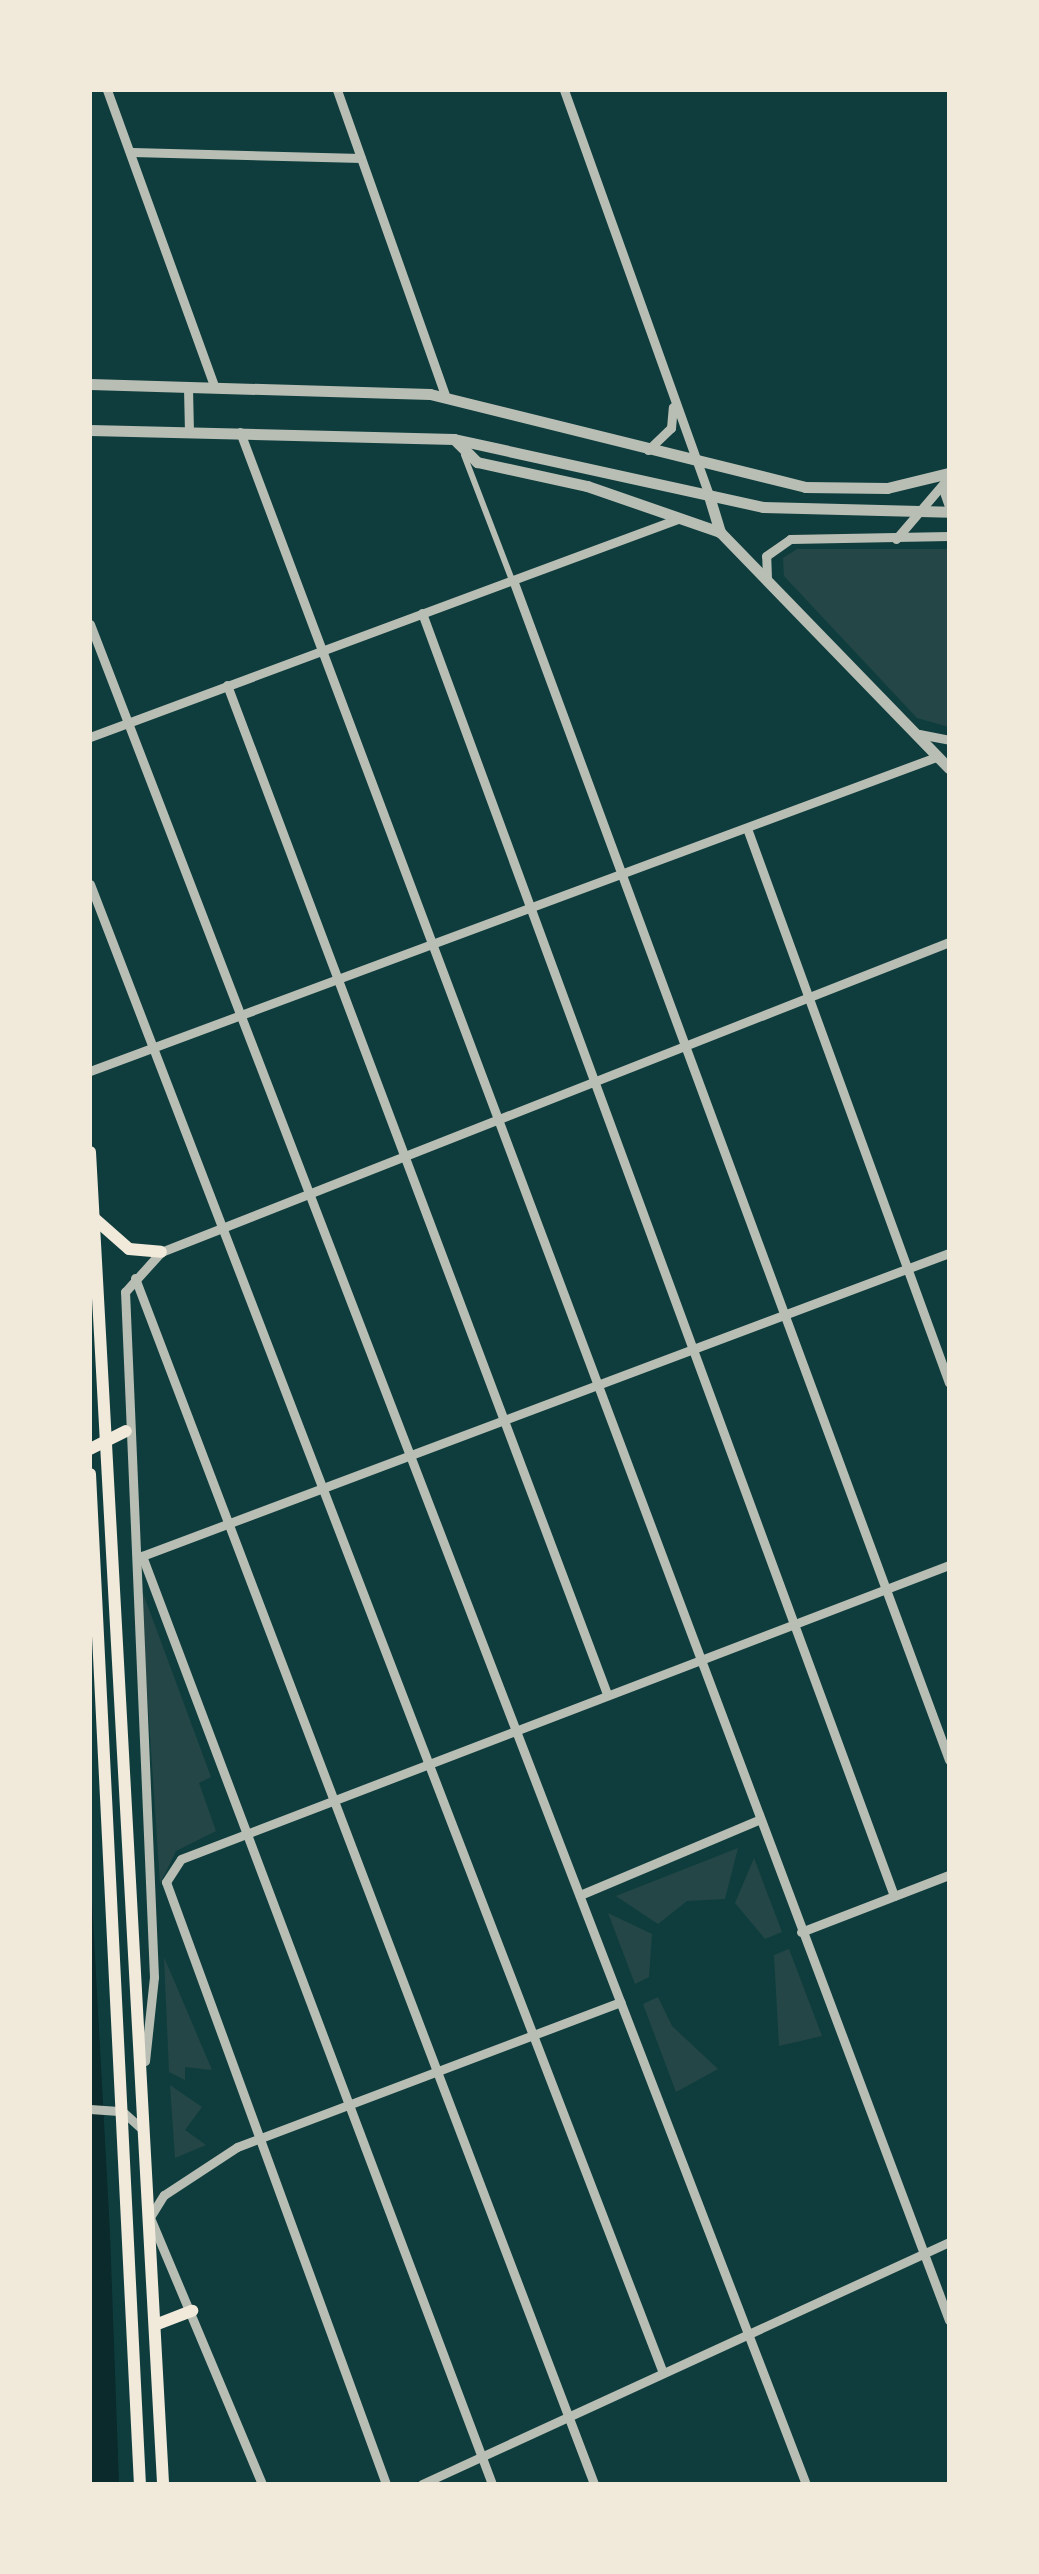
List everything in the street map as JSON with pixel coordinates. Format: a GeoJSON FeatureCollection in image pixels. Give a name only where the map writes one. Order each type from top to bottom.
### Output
{"type":"FeatureCollection","features":[{"type":"Feature","properties":{"kind":"main road"},"geometry":{"type":"LineString","coordinates":[[90,1152],[146,2062],[163,2484]]}},
{"type":"Feature","properties":{"kind":"main road"},"geometry":{"type":"LineString","coordinates":[[93,1218],[129,1249],[161,1252]]}},
{"type":"Feature","properties":{"kind":"main road"},"geometry":{"type":"LineString","coordinates":[[90,1448],[126,1431]]}},
{"type":"Feature","properties":{"kind":"main road"},"geometry":{"type":"LineString","coordinates":[[90,1474],[140,2484]]}},
{"type":"Feature","properties":{"kind":"main road"},"geometry":{"type":"LineString","coordinates":[[155,2325],[192,2312]]}},
{"type":"Feature","properties":{"kind":"street"},"geometry":{"type":"LineString","coordinates":[[107,90],[215,388]]}},
{"type":"Feature","properties":{"kind":"street"},"geometry":{"type":"LineString","coordinates":[[337,90],[446,398]]}},
{"type":"Feature","properties":{"kind":"street"},"geometry":{"type":"LineString","coordinates":[[564,90],[720,532]]}},
{"type":"Feature","properties":{"kind":"street"},"geometry":{"type":"LineString","coordinates":[[132,152],[361,158]]}},
{"type":"Feature","properties":{"kind":"street"},"geometry":{"type":"LineString","coordinates":[[90,384],[446,398],[700,467],[831,489],[949,475],[924,514],[896,539]]}},
{"type":"Feature","properties":{"kind":"street"},"geometry":{"type":"LineString","coordinates":[[188,388],[189,431]]}},
{"type":"Feature","properties":{"kind":"street"},"geometry":{"type":"LineString","coordinates":[[645,452],[672,428],[673,404]]}},
{"type":"Feature","properties":{"kind":"street"},"geometry":{"type":"LineString","coordinates":[[90,430],[454,439],[709,496],[832,514],[924,514],[949,509],[943,489]]}},
{"type":"Feature","properties":{"kind":"street"},"geometry":{"type":"LineString","coordinates":[[240,431],[429,947],[949,2320]]}},
{"type":"Feature","properties":{"kind":"street"},"geometry":{"type":"LineString","coordinates":[[454,439],[464,455],[513,580],[949,1760]]}},
{"type":"Feature","properties":{"kind":"street"},"geometry":{"type":"LineString","coordinates":[[464,455],[720,532],[949,768]]}},
{"type":"Feature","properties":{"kind":"street"},"geometry":{"type":"LineString","coordinates":[[831,489],[832,514]]}},
{"type":"Feature","properties":{"kind":"street"},"geometry":{"type":"LineString","coordinates":[[90,737],[682,518]]}},
{"type":"Feature","properties":{"kind":"street"},"geometry":{"type":"LineString","coordinates":[[767,578],[766,556],[790,539],[949,536]]}},
{"type":"Feature","properties":{"kind":"street"},"geometry":{"type":"LineString","coordinates":[[422,613],[894,1896]]}},
{"type":"Feature","properties":{"kind":"street"},"geometry":{"type":"LineString","coordinates":[[90,624],[412,1449],[806,2484]]}},
{"type":"Feature","properties":{"kind":"street"},"geometry":{"type":"LineString","coordinates":[[227,685],[607,1694]]}},
{"type":"Feature","properties":{"kind":"street"},"geometry":{"type":"LineString","coordinates":[[908,729],[949,740]]}},
{"type":"Feature","properties":{"kind":"street"},"geometry":{"type":"LineString","coordinates":[[90,1071],[158,1054],[429,947],[748,831],[936,757]]}},
{"type":"Feature","properties":{"kind":"street"},"geometry":{"type":"LineString","coordinates":[[748,831],[949,1382]]}},
{"type":"Feature","properties":{"kind":"street"},"geometry":{"type":"LineString","coordinates":[[90,884],[224,1228],[423,1765],[534,2036],[663,2373]]}},
{"type":"Feature","properties":{"kind":"street"},"geometry":{"type":"LineString","coordinates":[[146,2062],[154,1977],[121,1305],[135,1278],[161,1252],[949,942]]}},
{"type":"Feature","properties":{"kind":"street"},"geometry":{"type":"LineString","coordinates":[[492,2484],[242,1834],[142,1556],[592,1380],[949,1253]]}},
{"type":"Feature","properties":{"kind":"street"},"geometry":{"type":"LineString","coordinates":[[135,1278],[594,2484]]}},
{"type":"Feature","properties":{"kind":"street"},"geometry":{"type":"LineString","coordinates":[[386,2484],[167,1905],[166,1882],[181,1859],[242,1834],[949,1565]]}},
{"type":"Feature","properties":{"kind":"street"},"geometry":{"type":"LineString","coordinates":[[580,1895],[758,1820]]}},
{"type":"Feature","properties":{"kind":"street"},"geometry":{"type":"LineString","coordinates":[[801,1932],[949,1875]]}},
{"type":"Feature","properties":{"kind":"street"},"geometry":{"type":"LineString","coordinates":[[262,2484],[150,2217],[184,2174],[253,2140],[622,2002]]}},
{"type":"Feature","properties":{"kind":"street"},"geometry":{"type":"LineString","coordinates":[[95,2108],[122,2111],[146,2136]]}},
{"type":"Feature","properties":{"kind":"street"},"geometry":{"type":"LineString","coordinates":[[422,2484],[949,2242]]}},
{"type":"Feature","properties":{"kind":"shaded area"},"geometry":{"type":"Polygon","coordinates":[[[797,549],[949,549],[949,727],[917,718],[784,576],[783,558],[797,549]]]}},
{"type":"Feature","properties":{"kind":"shaded area"},"geometry":{"type":"Polygon","coordinates":[[[140,1585],[211,1777],[199,1783],[216,1831],[176,1851],[160,1884],[140,1585]]]}},
{"type":"Feature","properties":{"kind":"shaded area"},"geometry":{"type":"Polygon","coordinates":[[[738,1848],[725,1899],[687,1901],[658,1924],[616,1896],[738,1848]]]}},
{"type":"Feature","properties":{"kind":"shaded area"},"geometry":{"type":"Polygon","coordinates":[[[754,1858],[782,1932],[765,1939],[735,1903],[754,1858]]]}},
{"type":"Feature","properties":{"kind":"shaded area"},"geometry":{"type":"Polygon","coordinates":[[[90,1863],[110,2233],[119,2484],[90,2484],[90,1863]]]}},
{"type":"Feature","properties":{"kind":"shaded area"},"geometry":{"type":"Polygon","coordinates":[[[608,1913],[652,1934],[649,1977],[635,1984],[608,1913]]]}},
{"type":"Feature","properties":{"kind":"shaded area"},"geometry":{"type":"Polygon","coordinates":[[[789,1949],[822,2036],[779,2046],[774,1955],[789,1949]]]}},
{"type":"Feature","properties":{"kind":"shaded area"},"geometry":{"type":"Polygon","coordinates":[[[164,1957],[212,2070],[185,2067],[185,2080],[169,2072],[164,1957]]]}},
{"type":"Feature","properties":{"kind":"shaded area"},"geometry":{"type":"Polygon","coordinates":[[[658,1997],[672,2026],[718,2069],[676,2092],[643,2004],[658,1997]]]}},
{"type":"Feature","properties":{"kind":"shaded area"},"geometry":{"type":"Polygon","coordinates":[[[170,2085],[202,2107],[185,2130],[206,2145],[175,2158],[170,2085]]]}}]}
